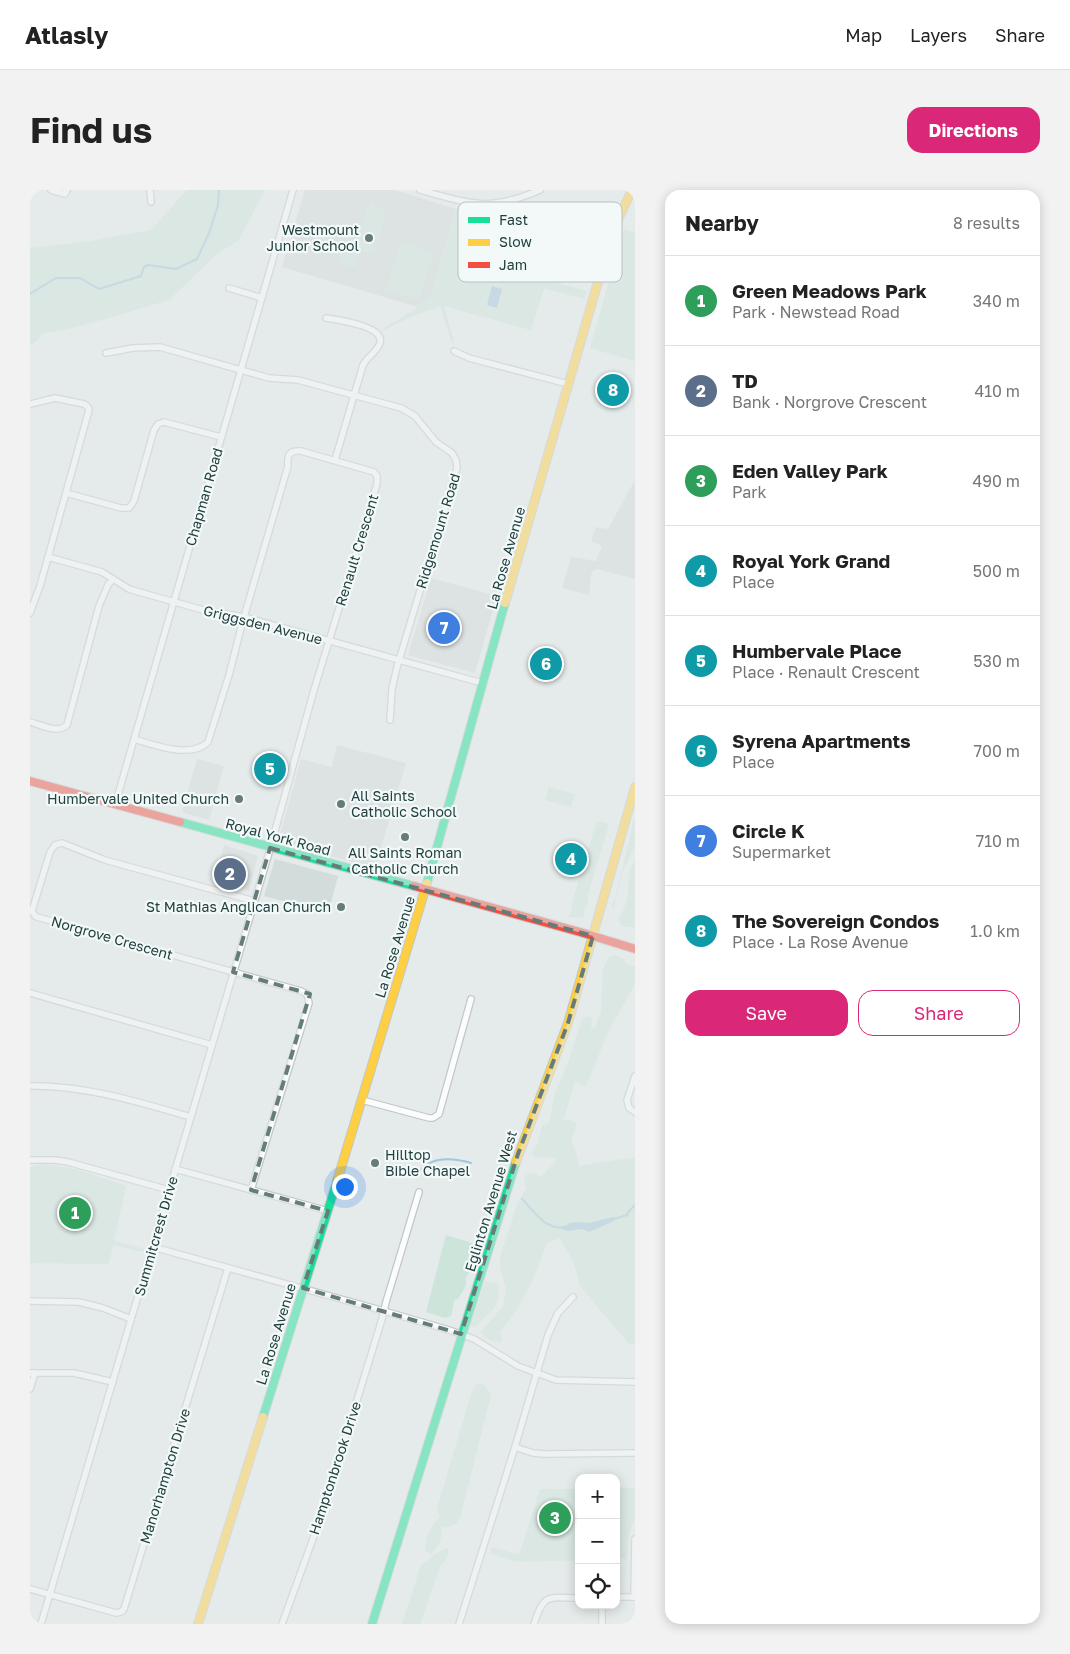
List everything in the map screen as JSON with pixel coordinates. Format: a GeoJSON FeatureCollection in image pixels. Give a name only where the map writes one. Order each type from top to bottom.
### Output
{"type":"FeatureCollection","features":[{"type":"Feature","properties":{"kind":"main road","name":"La Rose Avenue"},"geometry":{"type":"LineString","coordinates":[[622,211],[632,190]]}},
{"type":"Feature","properties":{"kind":"main road","name":"La Rose Avenue"},"geometry":{"type":"LineString","coordinates":[[198,1624],[328,1211],[454,793],[482,683],[598,282]]}},
{"type":"Feature","properties":{"kind":"main road","name":"Royal York Road"},"geometry":{"type":"LineString","coordinates":[[30,781],[635,949]]}},
{"type":"Feature","properties":{"kind":"main road","name":"Eglinton Avenue West"},"geometry":{"type":"LineString","coordinates":[[372,1624],[518,1154],[568,1023],[635,787]]}},
{"type":"Feature","properties":{"kind":"street"},"geometry":{"type":"LineString","coordinates":[[51,190],[66,192]]}},
{"type":"Feature","properties":{"kind":"street"},"geometry":{"type":"LineString","coordinates":[[150,190],[151,202]]}},
{"type":"Feature","properties":{"kind":"street","name":"Chapman Road"},"geometry":{"type":"LineString","coordinates":[[115,805],[293,190]]}},
{"type":"Feature","properties":{"kind":"street"},"geometry":{"type":"LineString","coordinates":[[420,190],[464,202]]}},
{"type":"Feature","properties":{"kind":"street"},"geometry":{"type":"LineString","coordinates":[[506,202],[536,191]]}},
{"type":"Feature","properties":{"kind":"street"},"geometry":{"type":"LineString","coordinates":[[229,288],[262,298]]}},
{"type":"Feature","properties":{"kind":"street"},"geometry":{"type":"LineString","coordinates":[[326,318],[369,328],[376,331],[380,336],[379,346],[362,365],[335,460]]}},
{"type":"Feature","properties":{"kind":"street","name":"Ridgemount Road"},"geometry":{"type":"LineString","coordinates":[[106,353],[133,348],[160,348],[270,378],[298,380],[392,405],[409,412],[420,421],[436,442],[452,453],[456,460],[457,468],[399,660],[392,690],[390,720]]}},
{"type":"Feature","properties":{"kind":"street"},"geometry":{"type":"LineString","coordinates":[[454,351],[468,358],[568,384]]}},
{"type":"Feature","properties":{"kind":"street"},"geometry":{"type":"LineString","coordinates":[[30,404],[55,398],[82,403],[88,407],[88,414],[40,586],[30,613]]}},
{"type":"Feature","properties":{"kind":"street"},"geometry":{"type":"LineString","coordinates":[[66,493],[121,508],[129,508],[134,501],[154,430],[158,424],[164,422],[221,437]]}},
{"type":"Feature","properties":{"kind":"street","name":"Renault Crescent"},"geometry":{"type":"LineString","coordinates":[[134,740],[174,750],[204,746],[208,742],[232,666],[244,617],[288,466],[288,455],[296,451],[374,472],[377,476],[376,484],[298,745],[270,848]]}},
{"type":"Feature","properties":{"kind":"street","name":"Griggsden Avenue"},"geometry":{"type":"LineString","coordinates":[[48,557],[102,572],[129,589],[173,602],[203,610],[244,617],[482,683]]}},
{"type":"Feature","properties":{"kind":"street"},"geometry":{"type":"LineString","coordinates":[[30,722],[59,730],[68,725],[100,606],[108,584],[113,579]]}},
{"type":"Feature","properties":{"kind":"street","name":"Norgrove Crescent"},"geometry":{"type":"LineString","coordinates":[[233,972],[38,917],[33,914],[32,908],[50,852],[55,845],[62,843],[105,860],[254,901]]}},
{"type":"Feature","properties":{"kind":"street","name":"Summitcrest Drive"},"geometry":{"type":"LineString","coordinates":[[42,1624],[270,848]]}},
{"type":"Feature","properties":{"kind":"street"},"geometry":{"type":"LineString","coordinates":[[233,972],[301,991],[308,994],[309,998],[251,1190]]}},
{"type":"Feature","properties":{"kind":"street"},"geometry":{"type":"LineString","coordinates":[[30,993],[212,1045]]}},
{"type":"Feature","properties":{"kind":"street"},"geometry":{"type":"LineString","coordinates":[[362,1100],[429,1118],[439,1114],[471,999]]}},
{"type":"Feature","properties":{"kind":"street"},"geometry":{"type":"LineString","coordinates":[[635,1076],[627,1100],[629,1108],[635,1112]]}},
{"type":"Feature","properties":{"kind":"street"},"geometry":{"type":"LineString","coordinates":[[30,1086],[49,1085],[87,1090],[191,1117]]}},
{"type":"Feature","properties":{"kind":"street"},"geometry":{"type":"LineString","coordinates":[[30,1160],[68,1162],[169,1190]]}},
{"type":"Feature","properties":{"kind":"street"},"geometry":{"type":"LineString","coordinates":[[176,1169],[328,1211]]}},
{"type":"Feature","properties":{"kind":"street","name":"Hamptonbrook Drive"},"geometry":{"type":"LineString","coordinates":[[282,1624],[322,1514],[419,1192]]}},
{"type":"Feature","properties":{"kind":"street"},"geometry":{"type":"LineString","coordinates":[[153,1247],[384,1310],[461,1334],[474,1339],[518,1366],[556,1380],[635,1382]]}},
{"type":"Feature","properties":{"kind":"street","name":"Manorhampton Drive"},"geometry":{"type":"LineString","coordinates":[[30,1589],[116,1613],[124,1609],[228,1268]]}},
{"type":"Feature","properties":{"kind":"street"},"geometry":{"type":"LineString","coordinates":[[459,1624],[554,1320],[562,1307],[573,1297]]}},
{"type":"Feature","properties":{"kind":"street"},"geometry":{"type":"LineString","coordinates":[[30,1301],[79,1302],[103,1308],[131,1319]]}},
{"type":"Feature","properties":{"kind":"street"},"geometry":{"type":"LineString","coordinates":[[30,1389],[32,1373],[74,1373],[113,1382]]}},
{"type":"Feature","properties":{"kind":"street"},"geometry":{"type":"LineString","coordinates":[[515,1447],[533,1453],[544,1454],[635,1453]]}},
{"type":"Feature","properties":{"kind":"street"},"geometry":{"type":"LineString","coordinates":[[620,1597],[634,1597],[635,1539]]}},
{"type":"Feature","properties":{"kind":"street"},"geometry":{"type":"LineString","coordinates":[[534,1624],[539,1608],[545,1600],[554,1597],[575,1598]]}},
{"type":"Feature","properties":{"kind":"street"},"geometry":{"type":"LineString","coordinates":[[602,1609],[602,1624]]}},
{"type":"Feature","properties":{"kind":"highlighted area"},"geometry":{"type":"Polygon","coordinates":[[[270,848],[593,936],[568,1023],[518,1154],[461,1334],[303,1288],[328,1211],[251,1190],[310,994],[233,972],[270,848]]]}},
{"type":"Feature","properties":{"kind":"shaded area","name":"Westmount Junior School"},"geometry":{"type":"Polygon","coordinates":[[[305,190],[395,190],[456,209],[431,294],[423,304],[418,307],[282,267],[305,190]]]}},
{"type":"Feature","properties":{"kind":"shaded area"},"geometry":{"type":"Polygon","coordinates":[[[635,480],[635,579],[597,569],[591,575],[589,595],[562,588],[571,557],[596,561],[602,546],[591,541],[596,527],[608,529],[635,480]]]}},
{"type":"Feature","properties":{"kind":"shaded area"},"geometry":{"type":"Polygon","coordinates":[[[431,578],[497,596],[475,673],[408,655],[431,578]]]}},
{"type":"Feature","properties":{"kind":"shaded area","name":"All Saints Catholic School"},"geometry":{"type":"Polygon","coordinates":[[[337,745],[406,763],[375,868],[278,842],[301,759],[332,767],[337,745]]]}},
{"type":"Feature","properties":{"kind":"shaded area"},"geometry":{"type":"Polygon","coordinates":[[[197,759],[224,766],[209,820],[182,812],[197,759]]]}},
{"type":"Feature","properties":{"kind":"shaded area"},"geometry":{"type":"Polygon","coordinates":[[[224,845],[258,856],[249,891],[214,881],[224,845]]]}},
{"type":"Feature","properties":{"kind":"shaded area"},"geometry":{"type":"Polygon","coordinates":[[[275,859],[338,876],[328,913],[264,896],[275,859]]]}},
{"type":"Feature","properties":{"kind":"green space"},"geometry":{"type":"Polygon","coordinates":[[[187,190],[265,190],[238,241],[218,253],[169,300],[77,327],[41,334],[38,340],[30,345],[30,248],[91,241],[151,230],[187,190]]]}},
{"type":"Feature","properties":{"kind":"green space"},"geometry":{"type":"Polygon","coordinates":[[[373,199],[375,205],[386,212],[374,254],[360,250],[355,268],[338,262],[341,251],[350,248],[355,249],[366,209],[373,199]]]}},
{"type":"Feature","properties":{"kind":"green space"},"geometry":{"type":"Polygon","coordinates":[[[456,209],[458,209],[458,282],[553,282],[587,291],[584,299],[544,288],[531,330],[444,306],[454,342],[452,343],[440,306],[408,318],[385,330],[384,328],[415,309],[431,294],[456,209]]]}},
{"type":"Feature","properties":{"kind":"green space"},"geometry":{"type":"Polygon","coordinates":[[[624,229],[635,232],[635,361],[590,348],[609,282],[622,282],[622,236],[624,229]]]}},
{"type":"Feature","properties":{"kind":"green space"},"geometry":{"type":"Polygon","coordinates":[[[400,242],[434,252],[419,300],[386,290],[400,242]]]}},
{"type":"Feature","properties":{"kind":"green space"},"geometry":{"type":"Polygon","coordinates":[[[549,787],[575,794],[571,807],[545,800],[549,787]]]}},
{"type":"Feature","properties":{"kind":"green space"},"geometry":{"type":"Polygon","coordinates":[[[635,816],[635,845],[622,873],[614,907],[611,906],[615,900],[635,816]]]}},
{"type":"Feature","properties":{"kind":"green space"},"geometry":{"type":"Polygon","coordinates":[[[597,821],[609,824],[588,894],[585,912],[583,918],[568,917],[567,915],[570,915],[597,821]]]}},
{"type":"Feature","properties":{"kind":"green space"},"geometry":{"type":"Polygon","coordinates":[[[635,861],[635,929],[634,927],[621,925],[619,918],[626,902],[629,872],[635,861]]]}},
{"type":"Feature","properties":{"kind":"green space"},"geometry":{"type":"Polygon","coordinates":[[[615,955],[624,959],[626,964],[635,967],[635,984],[608,1032],[586,1086],[580,1085],[575,1081],[563,1121],[570,1120],[577,1124],[571,1140],[579,1166],[635,1157],[635,1344],[629,1344],[580,1286],[574,1263],[560,1238],[547,1243],[533,1280],[516,1311],[499,1333],[503,1338],[501,1342],[492,1341],[481,1331],[503,1307],[506,1289],[500,1266],[500,1257],[518,1202],[527,1188],[524,1182],[526,1175],[533,1173],[541,1177],[556,1161],[556,1158],[534,1157],[532,1154],[534,1147],[538,1144],[542,1125],[549,1123],[555,1093],[568,1063],[582,1019],[587,1016],[592,1018],[591,1028],[595,1028],[601,1012],[603,970],[608,958],[615,955]]]}},
{"type":"Feature","properties":{"kind":"green space"},"geometry":{"type":"Polygon","coordinates":[[[41,1164],[72,1168],[126,1186],[114,1241],[145,1249],[143,1252],[114,1245],[108,1264],[30,1263],[30,1167],[41,1164]]]}},
{"type":"Feature","properties":{"kind":"green space"},"geometry":{"type":"Polygon","coordinates":[[[446,1235],[475,1244],[476,1252],[473,1265],[466,1278],[466,1285],[459,1298],[454,1301],[451,1316],[445,1318],[426,1312],[446,1235]]]}},
{"type":"Feature","properties":{"kind":"green space"},"geometry":{"type":"Polygon","coordinates":[[[485,1282],[498,1283],[497,1303],[490,1313],[475,1327],[470,1326],[485,1282]]]}},
{"type":"Feature","properties":{"kind":"green space"},"geometry":{"type":"Polygon","coordinates":[[[480,1383],[485,1386],[491,1395],[460,1518],[456,1523],[448,1527],[442,1527],[438,1545],[434,1552],[430,1554],[425,1549],[427,1536],[432,1526],[440,1517],[437,1509],[471,1395],[476,1384],[480,1383]]]}},
{"type":"Feature","properties":{"kind":"green space"},"geometry":{"type":"Polygon","coordinates":[[[620,1488],[635,1488],[635,1520],[629,1534],[627,1559],[620,1559],[620,1488]]]}},
{"type":"Feature","properties":{"kind":"green space"},"geometry":{"type":"Polygon","coordinates":[[[540,1489],[575,1489],[575,1560],[516,1562],[490,1553],[492,1547],[519,1555],[540,1489]]]}},
{"type":"Feature","properties":{"kind":"green space"},"geometry":{"type":"Polygon","coordinates":[[[447,1548],[449,1551],[445,1561],[441,1564],[420,1624],[402,1624],[421,1565],[447,1548]]]}},
{"type":"Feature","properties":{"kind":"water"},"geometry":{"type":"Polygon","coordinates":[[[492,286],[502,289],[497,308],[487,305],[492,286]]]}},
{"type":"Feature","properties":{"kind":"water"},"geometry":{"type":"Polygon","coordinates":[[[613,1217],[616,1218],[614,1221],[589,1232],[582,1229],[567,1231],[562,1229],[562,1226],[570,1223],[589,1223],[613,1217]]]}},
{"type":"Feature","properties":{"kind":"waterway"},"geometry":{"type":"LineString","coordinates":[[30,294],[56,278],[80,278],[99,289],[141,276],[144,267],[148,265],[176,269],[197,259],[209,233],[218,205],[219,190]]}},
{"type":"Feature","properties":{"kind":"waterway"},"geometry":{"type":"LineString","coordinates":[[419,1172],[430,1163],[436,1161],[450,1159],[471,1163]]}},
{"type":"Feature","properties":{"kind":"waterway"},"geometry":{"type":"LineString","coordinates":[[522,1199],[544,1222],[563,1228]]}},
{"type":"Feature","properties":{"kind":"waterway"},"geometry":{"type":"LineString","coordinates":[[614,1219],[627,1215],[635,1205]]}},
{"type":"Feature","properties":{"kind":"traffic: fast"},"geometry":{"type":"LineString","coordinates":[[427,883],[505,603]]}},
{"type":"Feature","properties":{"kind":"traffic: fast"},"geometry":{"type":"LineString","coordinates":[[180,822],[414,886]]}},
{"type":"Feature","properties":{"kind":"traffic: fast"},"geometry":{"type":"LineString","coordinates":[[372,1624],[516,1162]]}},
{"type":"Feature","properties":{"kind":"traffic: fast"},"geometry":{"type":"LineString","coordinates":[[263,1417],[338,1178]]}},
{"type":"Feature","properties":{"kind":"traffic: slow"},"geometry":{"type":"LineString","coordinates":[[622,211],[632,190]]}},
{"type":"Feature","properties":{"kind":"traffic: slow"},"geometry":{"type":"LineString","coordinates":[[505,603],[598,282]]}},
{"type":"Feature","properties":{"kind":"traffic: slow"},"geometry":{"type":"LineString","coordinates":[[516,1162],[568,1023],[635,787]]}},
{"type":"Feature","properties":{"kind":"traffic: slow"},"geometry":{"type":"LineString","coordinates":[[338,1178],[427,883]]}},
{"type":"Feature","properties":{"kind":"traffic: slow"},"geometry":{"type":"LineString","coordinates":[[198,1624],[263,1417]]}},
{"type":"Feature","properties":{"kind":"traffic: jam"},"geometry":{"type":"LineString","coordinates":[[30,781],[180,822]]}},
{"type":"Feature","properties":{"kind":"traffic: jam"},"geometry":{"type":"LineString","coordinates":[[414,886],[635,949]]}},
{"type":"Feature","properties":{"kind":"place","name":"Westmount Junior School"},"geometry":{"type":"Point","coordinates":[369,238]}},
{"type":"Feature","properties":{"kind":"place","name":"The Sovereign Condos"},"geometry":{"type":"Point","coordinates":[613,390]}},
{"type":"Feature","properties":{"kind":"place","name":"Circle K"},"geometry":{"type":"Point","coordinates":[444,628]}},
{"type":"Feature","properties":{"kind":"place","name":"Syrena Apartments"},"geometry":{"type":"Point","coordinates":[546,664]}},
{"type":"Feature","properties":{"kind":"place","name":"Humbervale Place"},"geometry":{"type":"Point","coordinates":[270,769]}},
{"type":"Feature","properties":{"kind":"place","name":"Humbervale United Church"},"geometry":{"type":"Point","coordinates":[239,799]}},
{"type":"Feature","properties":{"kind":"place","name":"All Saints Catholic School"},"geometry":{"type":"Point","coordinates":[341,804]}},
{"type":"Feature","properties":{"kind":"place","name":"All Saints Roman Catholic Church"},"geometry":{"type":"Point","coordinates":[405,837]}},
{"type":"Feature","properties":{"kind":"place","name":"Royal York Grand"},"geometry":{"type":"Point","coordinates":[571,859]}},
{"type":"Feature","properties":{"kind":"place","name":"TD"},"geometry":{"type":"Point","coordinates":[230,874]}},
{"type":"Feature","properties":{"kind":"place","name":"St Mathias Anglican Church"},"geometry":{"type":"Point","coordinates":[341,907]}},
{"type":"Feature","properties":{"kind":"place","name":"Hilltop Bible Chapel"},"geometry":{"type":"Point","coordinates":[375,1163]}},
{"type":"Feature","properties":{"kind":"place","name":"Green Meadows Park"},"geometry":{"type":"Point","coordinates":[75,1213]}},
{"type":"Feature","properties":{"kind":"place","name":"Eden Valley Park"},"geometry":{"type":"Point","coordinates":[555,1518]}}]}
